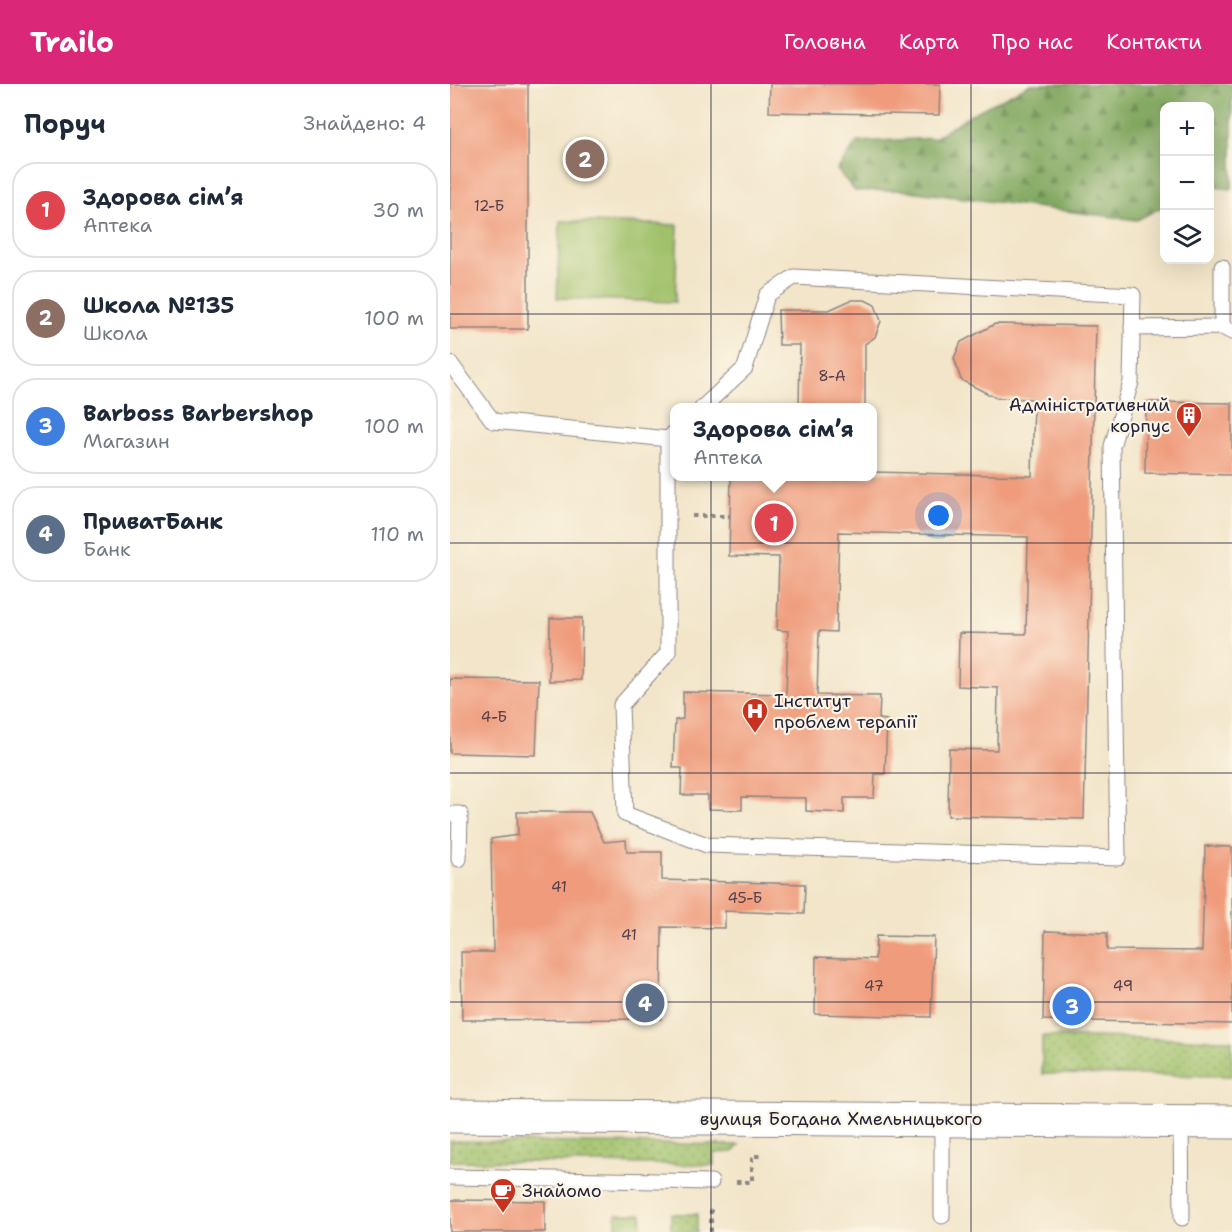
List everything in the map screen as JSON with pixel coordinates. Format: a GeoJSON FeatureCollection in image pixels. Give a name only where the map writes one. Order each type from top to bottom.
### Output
{"type":"FeatureCollection","features":[{"type":"Feature","properties":{"kind":"street","name":"вулиця Богдана Хмельницького"},"geometry":{"type":"LineString","coordinates":[[450,1116],[1232,1122]]}},
{"type":"Feature","properties":{"kind":"lane"},"geometry":{"type":"LineString","coordinates":[[1132,328],[1227,329],[1221,267]]}},
{"type":"Feature","properties":{"kind":"lane"},"geometry":{"type":"LineString","coordinates":[[670,463],[668,653],[621,705],[625,814],[707,845],[1118,858],[1112,446],[1131,382],[1133,295],[794,277],[767,295],[745,368],[707,403]]}},
{"type":"Feature","properties":{"kind":"lane"},"geometry":{"type":"LineString","coordinates":[[450,363],[492,422],[670,436]]}},
{"type":"Feature","properties":{"kind":"lane"},"geometry":{"type":"LineString","coordinates":[[450,814],[460,814],[459,859]]}},
{"type":"Feature","properties":{"kind":"lane"},"geometry":{"type":"LineString","coordinates":[[942,1120],[942,1216]]}},
{"type":"Feature","properties":{"kind":"lane"},"geometry":{"type":"LineString","coordinates":[[1181,1122],[1182,1218]]}},
{"type":"Feature","properties":{"kind":"lane"},"geometry":{"type":"LineString","coordinates":[[450,1177],[711,1182]]}},
{"type":"Feature","properties":{"kind":"path"},"geometry":{"type":"LineString","coordinates":[[668,516],[730,516]]}},
{"type":"Feature","properties":{"kind":"path"},"geometry":{"type":"LineString","coordinates":[[711,1182],[752,1182],[752,1156],[763,1156]]}},
{"type":"Feature","properties":{"kind":"green space"},"geometry":{"type":"Polygon","coordinates":[[[1031,84],[1232,84],[1232,189],[1214,187],[1214,102],[1160,102],[1160,208],[1137,220],[900,190],[855,191],[837,170],[857,142],[935,138],[970,115],[1031,84]]]}},
{"type":"Feature","properties":{"kind":"green space"},"geometry":{"type":"Polygon","coordinates":[[[560,221],[678,225],[675,302],[557,298],[560,221]]]}},
{"type":"Feature","properties":{"kind":"green space"},"geometry":{"type":"Polygon","coordinates":[[[1042,1036],[1232,1040],[1232,1076],[1042,1074],[1042,1036]]]}},
{"type":"Feature","properties":{"kind":"green space"},"geometry":{"type":"Polygon","coordinates":[[[450,1141],[739,1145],[733,1152],[714,1153],[714,1165],[450,1161],[450,1141]]]}},
{"type":"Feature","properties":{"kind":"green space"},"geometry":{"type":"Polygon","coordinates":[[[616,1214],[642,1214],[641,1232],[616,1232],[616,1214]]]}},
{"type":"Feature","properties":{"kind":"green space"},"geometry":{"type":"Polygon","coordinates":[[[671,1214],[697,1214],[697,1232],[671,1232],[671,1214]]]}},
{"type":"Feature","properties":{"kind":"building"},"geometry":{"type":"Polygon","coordinates":[[[450,84],[528,84],[528,329],[450,329],[450,84]]]}},
{"type":"Feature","properties":{"kind":"building"},"geometry":{"type":"Polygon","coordinates":[[[770,84],[940,84],[939,115],[769,112],[770,84]]]}},
{"type":"Feature","properties":{"kind":"building"},"geometry":{"type":"Polygon","coordinates":[[[851,300],[865,300],[875,305],[881,321],[875,337],[865,344],[865,403],[799,403],[800,345],[779,345],[778,310],[829,310],[851,300]]]}},
{"type":"Feature","properties":{"kind":"building"},"geometry":{"type":"Polygon","coordinates":[[[995,324],[1096,326],[1084,819],[948,816],[949,749],[997,750],[998,688],[958,686],[959,633],[1026,634],[1028,537],[839,532],[836,632],[819,631],[817,695],[880,696],[879,719],[887,720],[885,774],[875,774],[874,798],[844,798],[844,813],[806,811],[806,798],[742,797],[742,810],[708,809],[708,795],[681,795],[682,768],[673,768],[675,720],[683,719],[683,692],[786,694],[788,631],[777,630],[779,557],[729,556],[731,481],[877,481],[877,472],[1032,476],[1034,399],[996,398],[961,380],[954,358],[961,342],[995,324]]]}},
{"type":"Feature","properties":{"kind":"building","name":"Адміністративний корпус"},"geometry":{"type":"Polygon","coordinates":[[[1146,402],[1232,403],[1232,475],[1145,473],[1146,402]]]}},
{"type":"Feature","properties":{"kind":"building"},"geometry":{"type":"Polygon","coordinates":[[[550,618],[582,618],[581,680],[549,681],[550,618]]]}},
{"type":"Feature","properties":{"kind":"building"},"geometry":{"type":"Polygon","coordinates":[[[450,679],[539,680],[536,755],[450,753],[450,679]]]}},
{"type":"Feature","properties":{"kind":"building"},"geometry":{"type":"Polygon","coordinates":[[[517,812],[590,812],[604,842],[626,840],[627,852],[662,852],[662,880],[805,884],[804,914],[725,911],[725,928],[662,927],[661,1019],[462,1020],[461,952],[493,952],[491,839],[518,835],[517,812]]]}},
{"type":"Feature","properties":{"kind":"building"},"geometry":{"type":"Polygon","coordinates":[[[1205,846],[1232,847],[1232,1024],[1043,1020],[1045,931],[1107,933],[1107,950],[1202,951],[1205,846]]]}},
{"type":"Feature","properties":{"kind":"building"},"geometry":{"type":"Polygon","coordinates":[[[876,936],[934,937],[931,1017],[815,1014],[816,957],[875,959],[876,936]]]}},
{"type":"Feature","properties":{"kind":"building"},"geometry":{"type":"Polygon","coordinates":[[[450,1200],[545,1201],[545,1232],[450,1232],[450,1200]]]}},
{"type":"Feature","properties":{"kind":"place","name":"Школа №135"},"geometry":{"type":"Point","coordinates":[585,159]}},
{"type":"Feature","properties":{"kind":"place","name":"Адміністративний корпус"},"geometry":{"type":"Point","coordinates":[1189,438]}},
{"type":"Feature","properties":{"kind":"place","name":"Здорова сімʼя"},"geometry":{"type":"Point","coordinates":[774,523]}},
{"type":"Feature","properties":{"kind":"place","name":"Інститут проблем терапії"},"geometry":{"type":"Point","coordinates":[755,734]}},
{"type":"Feature","properties":{"kind":"place","name":"ПриватБанк"},"geometry":{"type":"Point","coordinates":[645,1003]}},
{"type":"Feature","properties":{"kind":"place","name":"Barboss Barbershop"},"geometry":{"type":"Point","coordinates":[1072,1006]}},
{"type":"Feature","properties":{"kind":"place","name":"Знайомо"},"geometry":{"type":"Point","coordinates":[503,1214]}}]}
